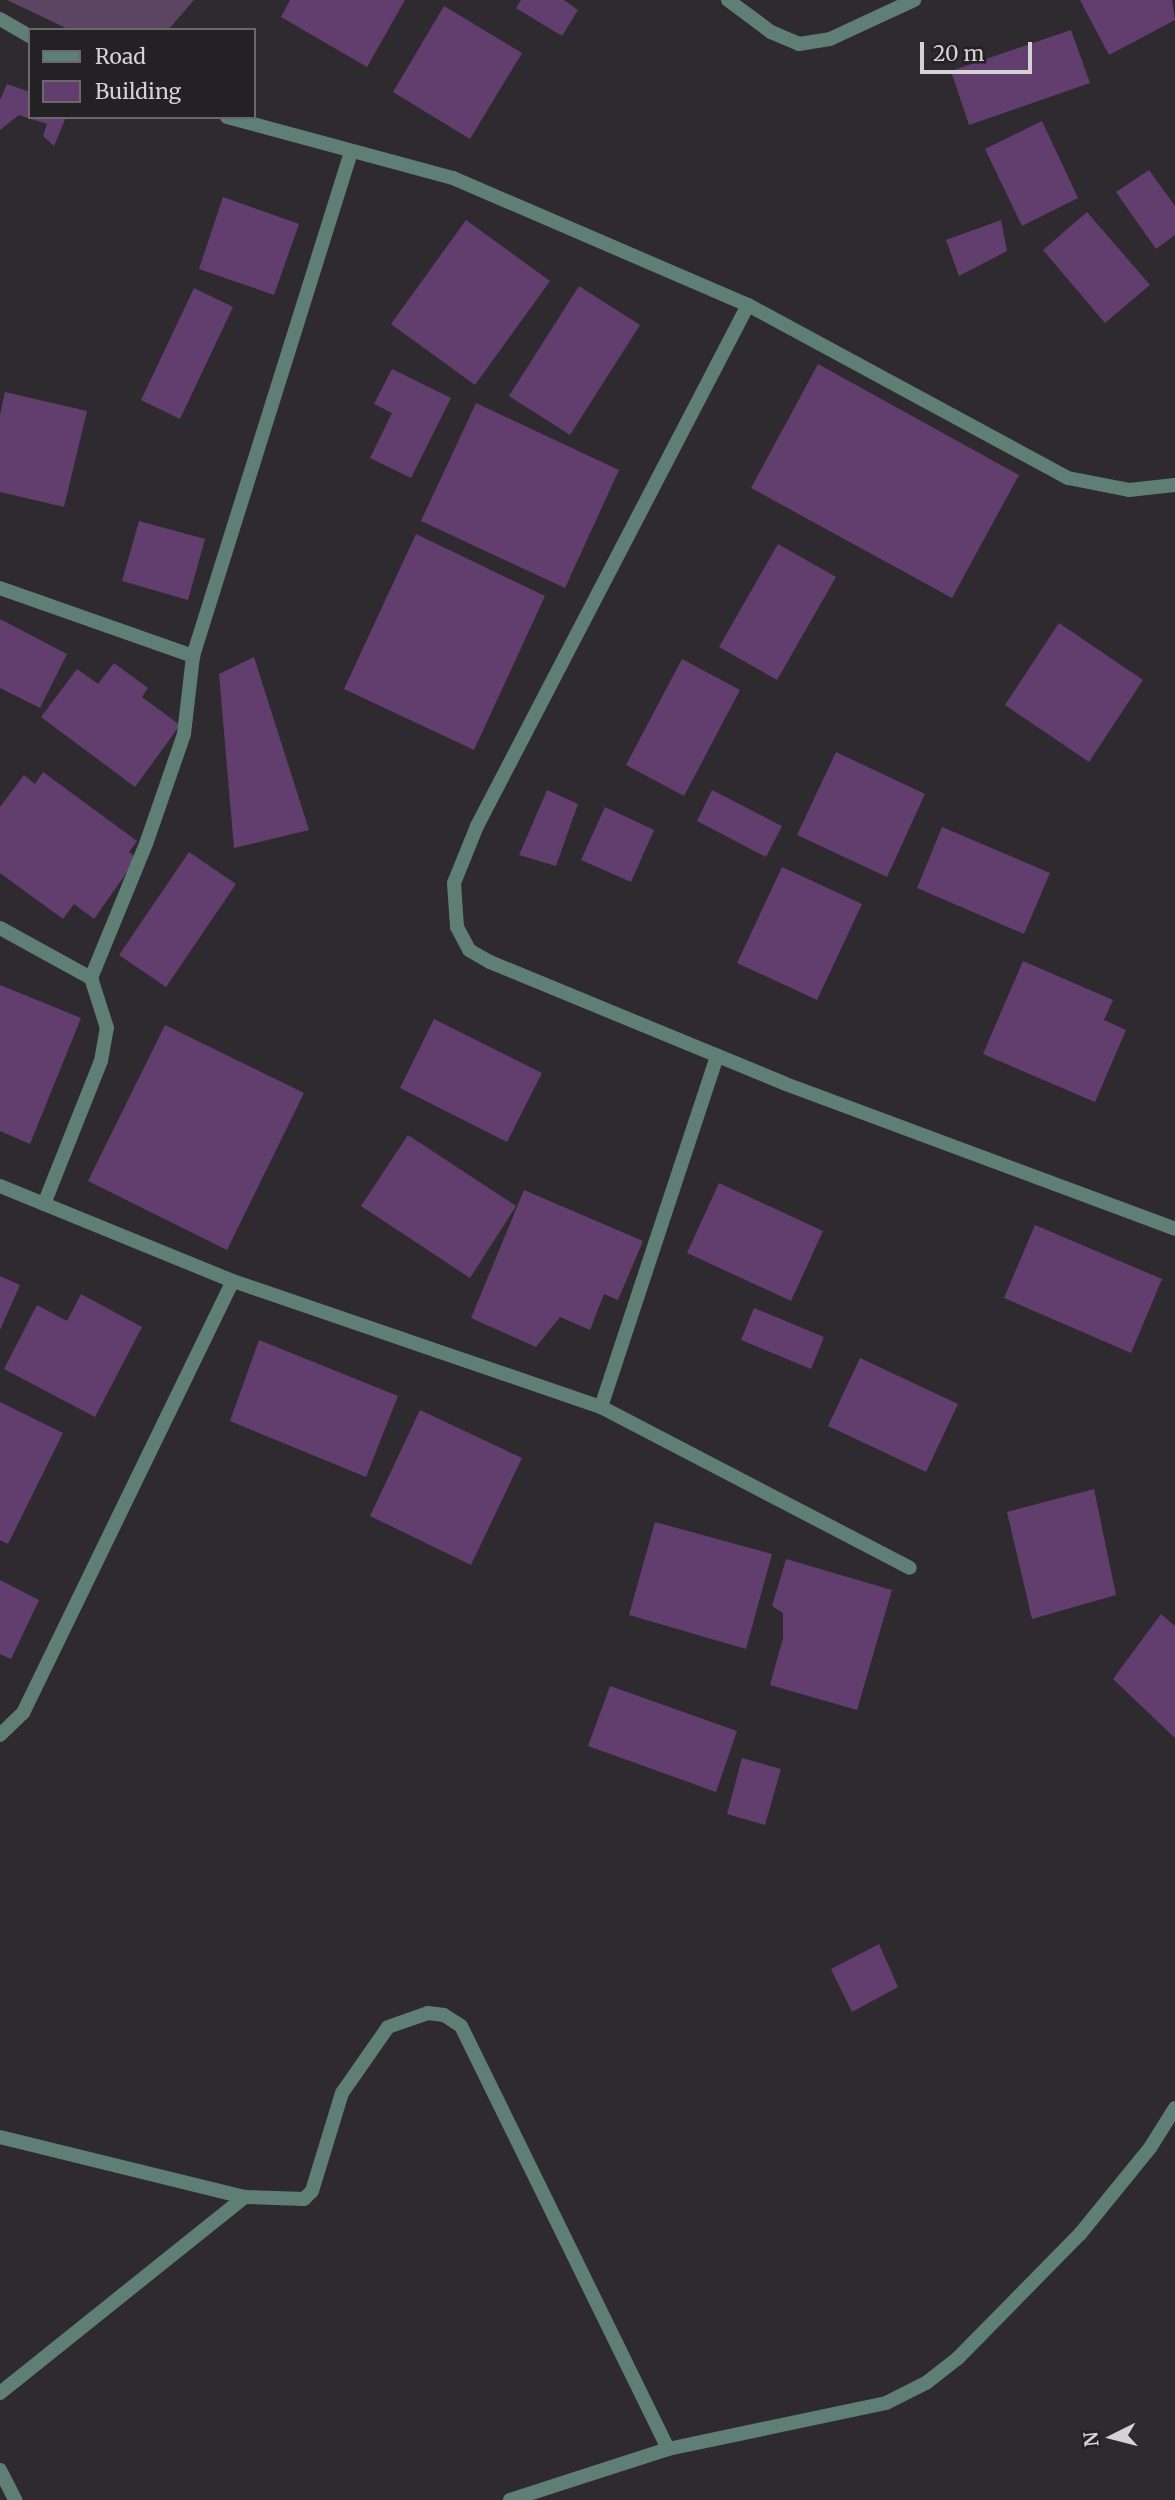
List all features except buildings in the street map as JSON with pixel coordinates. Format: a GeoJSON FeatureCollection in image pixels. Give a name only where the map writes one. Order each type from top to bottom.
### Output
{"type":"FeatureCollection","features":[{"type":"Feature","properties":{"kind":"street"},"geometry":{"type":"LineString","coordinates":[[729,0],[771,32],[799,44],[830,39],[914,0]]}},
{"type":"Feature","properties":{"kind":"street"},"geometry":{"type":"LineString","coordinates":[[0,19],[28,35]]}},
{"type":"Feature","properties":{"kind":"street"},"geometry":{"type":"LineString","coordinates":[[234,119],[453,178],[748,305],[1068,478],[1129,489],[1175,485]]}},
{"type":"Feature","properties":{"kind":"street"},"geometry":{"type":"LineString","coordinates":[[44,1204],[101,1061],[107,1028],[91,978],[146,844],[184,734],[193,656],[351,152]]}},
{"type":"Feature","properties":{"kind":"street"},"geometry":{"type":"LineString","coordinates":[[748,305],[477,826],[454,883],[457,927],[469,950],[717,1056],[1175,1229]]}},
{"type":"Feature","properties":{"kind":"street"},"geometry":{"type":"LineString","coordinates":[[0,588],[193,656]]}},
{"type":"Feature","properties":{"kind":"street"},"geometry":{"type":"LineString","coordinates":[[0,928],[91,978]]}},
{"type":"Feature","properties":{"kind":"street"},"geometry":{"type":"LineString","coordinates":[[601,1407],[717,1056]]}},
{"type":"Feature","properties":{"kind":"street"},"geometry":{"type":"LineString","coordinates":[[0,1186],[233,1281],[601,1407],[910,1568]]}},
{"type":"Feature","properties":{"kind":"street"},"geometry":{"type":"LineString","coordinates":[[0,1735],[23,1713],[233,1281]]}},
{"type":"Feature","properties":{"kind":"street"},"geometry":{"type":"LineString","coordinates":[[0,2137],[245,2197],[293,2200],[312,2192],[342,2093],[388,2027],[428,2012],[444,2015],[461,2026],[668,2449]]}},
{"type":"Feature","properties":{"kind":"street"},"geometry":{"type":"LineString","coordinates":[[510,2500],[668,2449],[886,2403],[926,2383],[958,2358],[1080,2234],[1150,2148],[1175,2108]]}},
{"type":"Feature","properties":{"kind":"street"},"geometry":{"type":"LineString","coordinates":[[0,2393],[245,2197]]}},
{"type":"Feature","properties":{"kind":"street"},"geometry":{"type":"LineString","coordinates":[[0,2470],[15,2500]]}},
{"type":"Feature","properties":{"kind":"shaded area"},"geometry":{"type":"Polygon","coordinates":[[[7,0],[194,0],[170,28],[66,28],[7,0]]]}}]}
